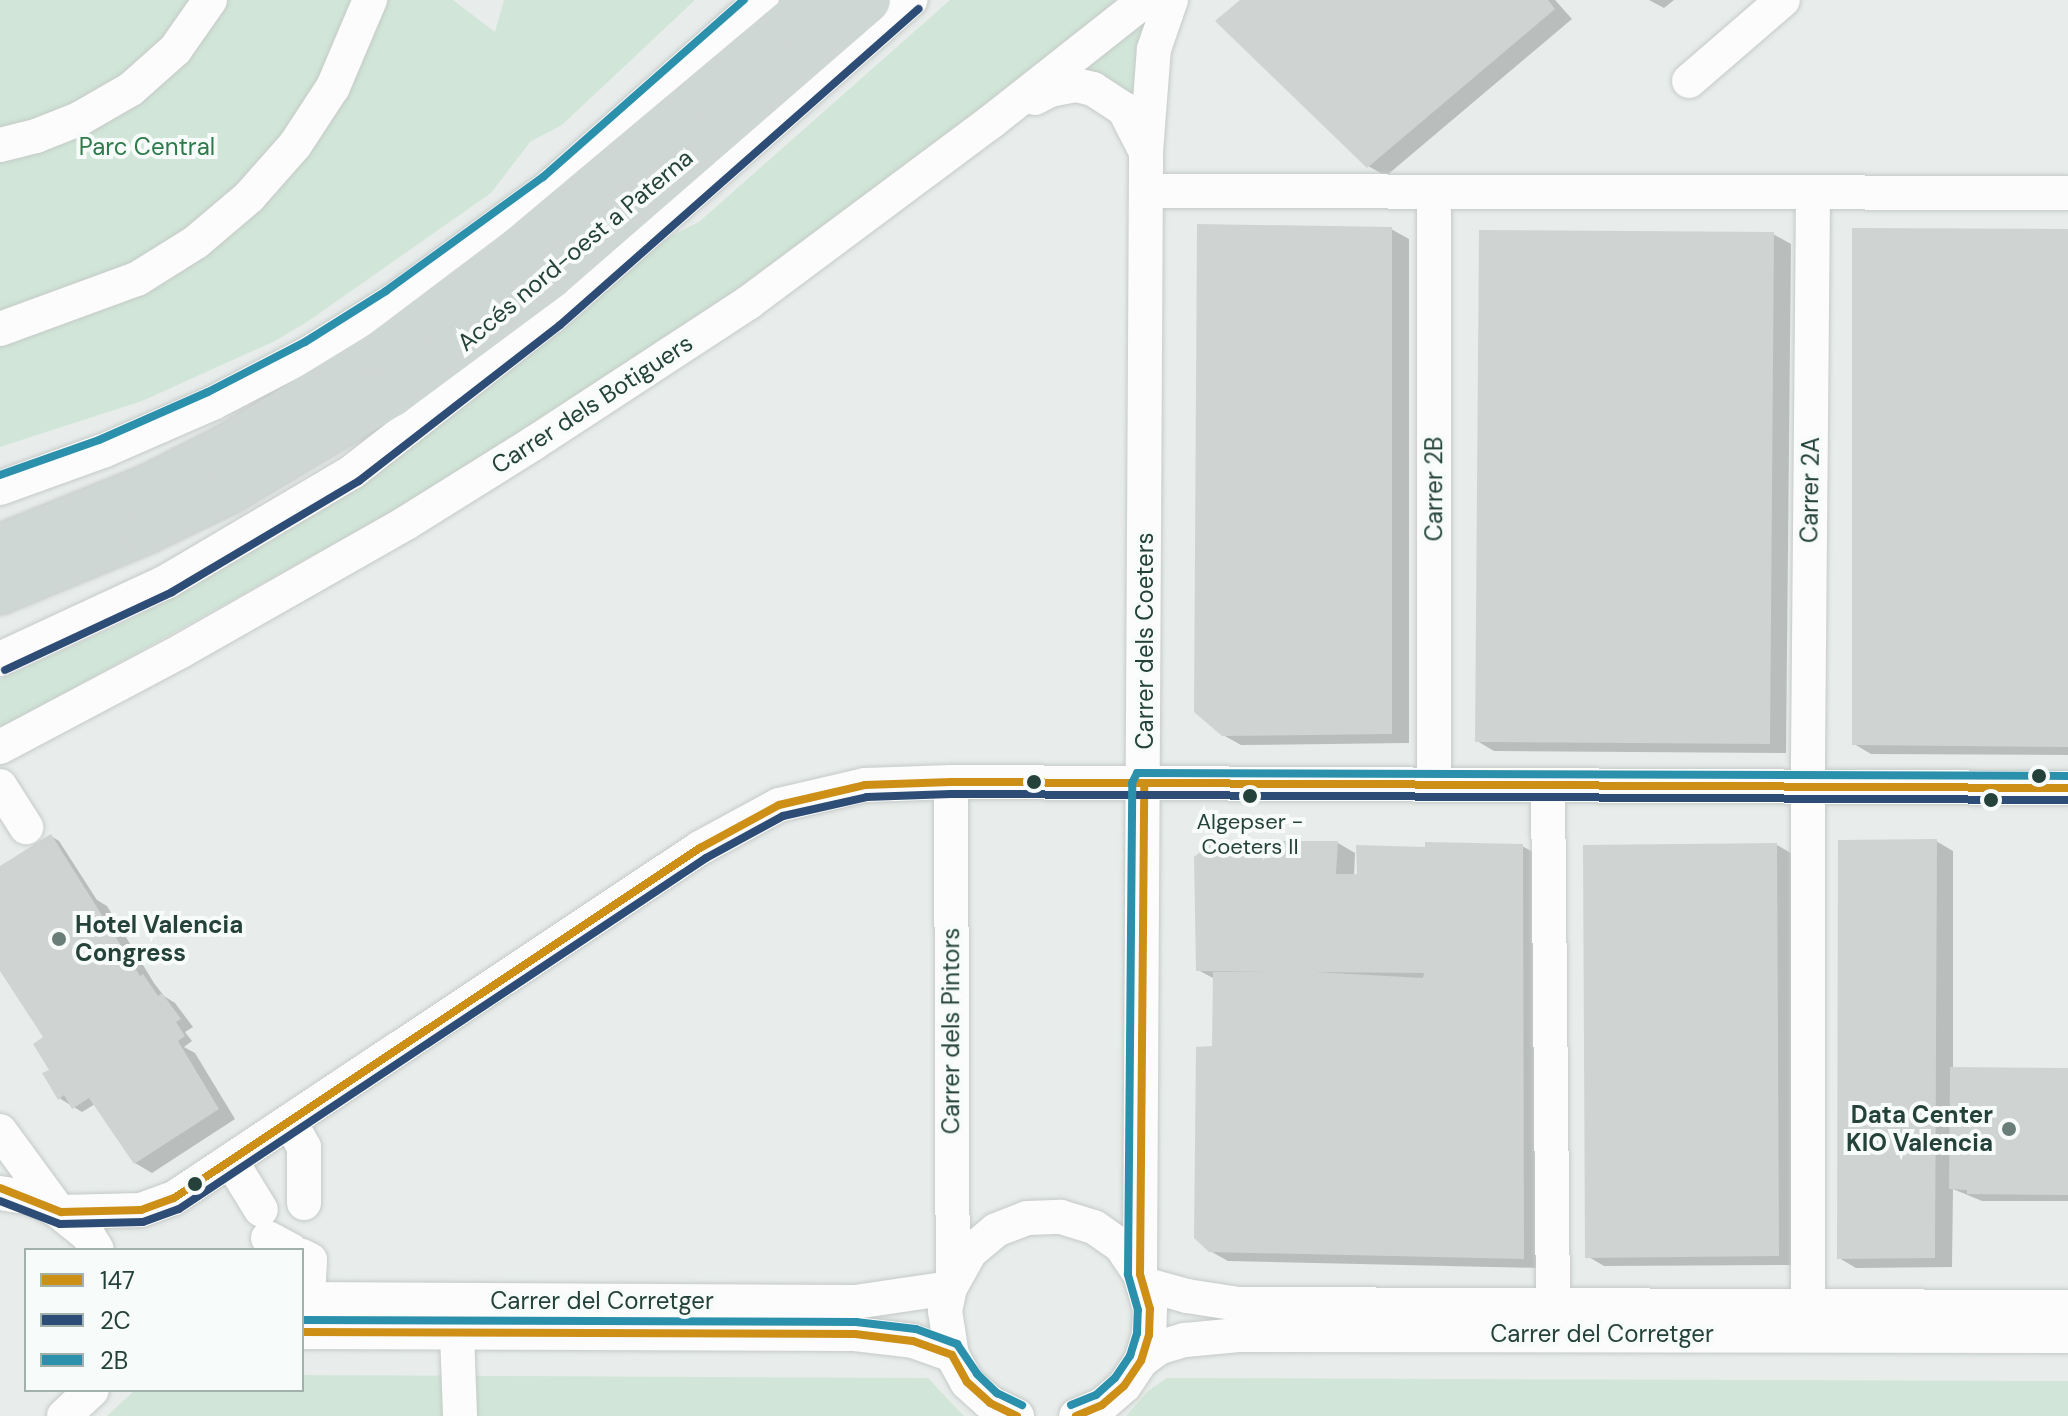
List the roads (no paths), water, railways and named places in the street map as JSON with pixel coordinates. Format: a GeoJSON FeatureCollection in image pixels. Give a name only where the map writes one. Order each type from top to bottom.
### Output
{"type":"FeatureCollection","features":[{"type":"Feature","properties":{"kind":"main road"},"geometry":{"type":"LineString","coordinates":[[596,184],[796,0]]}},
{"type":"Feature","properties":{"kind":"main road","name":"Accés nord-oest a Paterna"},"geometry":{"type":"LineString","coordinates":[[0,547],[148,487],[227,447],[308,399],[453,301],[816,0]]}},
{"type":"Feature","properties":{"kind":"main road","name":"Accés nord-oest a Paterna"},"geometry":{"type":"LineString","coordinates":[[0,592],[71,565],[228,492],[391,395],[551,276],[868,0]]}},
{"type":"Feature","properties":{"kind":"street"},"geometry":{"type":"LineString","coordinates":[[0,145],[36,136],[79,119],[131,89],[175,50],[210,0]]}},
{"type":"Feature","properties":{"kind":"street"},"geometry":{"type":"LineString","coordinates":[[0,329],[137,279],[196,242],[249,197],[295,145],[333,87],[370,0]]}},
{"type":"Feature","properties":{"kind":"street"},"geometry":{"type":"LineString","coordinates":[[0,488],[103,451],[213,403],[311,352],[393,301],[551,186],[762,0]]}},
{"type":"Feature","properties":{"kind":"street"},"geometry":{"type":"LineString","coordinates":[[0,659],[166,582],[352,472],[552,316],[910,0]]}},
{"type":"Feature","properties":{"kind":"street","name":"Carrer dels Botiguers"},"geometry":{"type":"LineString","coordinates":[[0,747],[195,644],[406,523],[534,443],[748,303],[992,121],[1145,0]]}},
{"type":"Feature","properties":{"kind":"street","name":"Carrer dels Coeters"},"geometry":{"type":"LineString","coordinates":[[1141,1361],[1149,1335],[1150,1309],[1142,1279],[1146,152],[1154,49],[1171,0]]}},
{"type":"Feature","properties":{"kind":"street"},"geometry":{"type":"LineString","coordinates":[[1689,81],[1783,0]]}},
{"type":"Feature","properties":{"kind":"street","name":"Carrer dels Coeters"},"geometry":{"type":"LineString","coordinates":[[992,121],[1050,90],[1076,85],[1093,89],[1124,109],[1146,152]]}},
{"type":"Feature","properties":{"kind":"street"},"geometry":{"type":"LineString","coordinates":[[1146,191],[2068,193]]}},
{"type":"Feature","properties":{"kind":"street","name":"Carrer 2B"},"geometry":{"type":"LineString","coordinates":[[1434,193],[1434,785]]}},
{"type":"Feature","properties":{"kind":"street","name":"Carrer 2A"},"geometry":{"type":"LineString","coordinates":[[1808,1306],[1813,193]]}},
{"type":"Feature","properties":{"kind":"street"},"geometry":{"type":"LineString","coordinates":[[59,1211],[110,1213],[153,1207],[174,1198],[700,848],[779,805],[865,785],[951,782],[2068,788]]}},
{"type":"Feature","properties":{"kind":"street","name":"Carrer dels Pintors"},"geometry":{"type":"LineString","coordinates":[[951,782],[951,1285],[945,1311],[952,1355]]}},
{"type":"Feature","properties":{"kind":"street"},"geometry":{"type":"LineString","coordinates":[[1548,785],[1553,1305]]}},
{"type":"Feature","properties":{"kind":"street"},"geometry":{"type":"LineString","coordinates":[[0,786],[26,827]]}},
{"type":"Feature","properties":{"kind":"street"},"geometry":{"type":"LineString","coordinates":[[290,1122],[304,1147],[292,1235]]}},
{"type":"Feature","properties":{"kind":"street"},"geometry":{"type":"LineString","coordinates":[[0,1131],[59,1211]]}},
{"type":"Feature","properties":{"kind":"street"},"geometry":{"type":"LineString","coordinates":[[231,1161],[292,1235]]}},
{"type":"Feature","properties":{"kind":"street"},"geometry":{"type":"LineString","coordinates":[[2,1192],[32,1198],[59,1211],[88,1235],[96,1248]]}},
{"type":"Feature","properties":{"kind":"street"},"geometry":{"type":"LineString","coordinates":[[951,1285],[970,1252],[996,1230],[1027,1218],[1050,1217],[1061,1217],[1094,1227],[1121,1246],[1142,1279]]}},
{"type":"Feature","properties":{"kind":"street","name":"Carrer del Corretger"},"geometry":{"type":"LineString","coordinates":[[1142,1279],[1187,1296],[1238,1304],[2068,1307]]}},
{"type":"Feature","properties":{"kind":"street","name":"Carrer del Corretger"},"geometry":{"type":"LineString","coordinates":[[305,1299],[855,1302],[951,1285]]}},
{"type":"Feature","properties":{"kind":"street","name":"Carrer del Corretger"},"geometry":{"type":"LineString","coordinates":[[304,1332],[855,1334],[913,1341],[952,1355]]}},
{"type":"Feature","properties":{"kind":"street"},"geometry":{"type":"LineString","coordinates":[[457,1333],[460,1416]]}},
{"type":"Feature","properties":{"kind":"street","name":"Carrer del Corretger"},"geometry":{"type":"LineString","coordinates":[[1141,1361],[1158,1348],[1185,1340],[1239,1335],[2068,1336]]}},
{"type":"Feature","properties":{"kind":"street"},"geometry":{"type":"LineString","coordinates":[[952,1355],[967,1382],[990,1403],[1017,1416]]}},
{"type":"Feature","properties":{"kind":"street"},"geometry":{"type":"LineString","coordinates":[[1076,1416],[1102,1405],[1124,1386],[1141,1361]]}},
{"type":"Feature","properties":{"kind":"street"},"geometry":{"type":"LineString","coordinates":[[64,1416],[90,1392]]}},
{"type":"Feature","properties":{"kind":"place","name":"Algepser - Coeters II"},"geometry":{"type":"Point","coordinates":[1250,796]}},
{"type":"Feature","properties":{"kind":"place","name":"Hotel Valencia Congress"},"geometry":{"type":"Point","coordinates":[59,939]}},
{"type":"Feature","properties":{"kind":"place","name":"Data Center KIO Valencia"},"geometry":{"type":"Point","coordinates":[2009,1129]}},
{"type":"Feature","properties":{"kind":"park label","name":"Parc Central"},"geometry":{"type":"Point","coordinates":[147,147]}}]}
